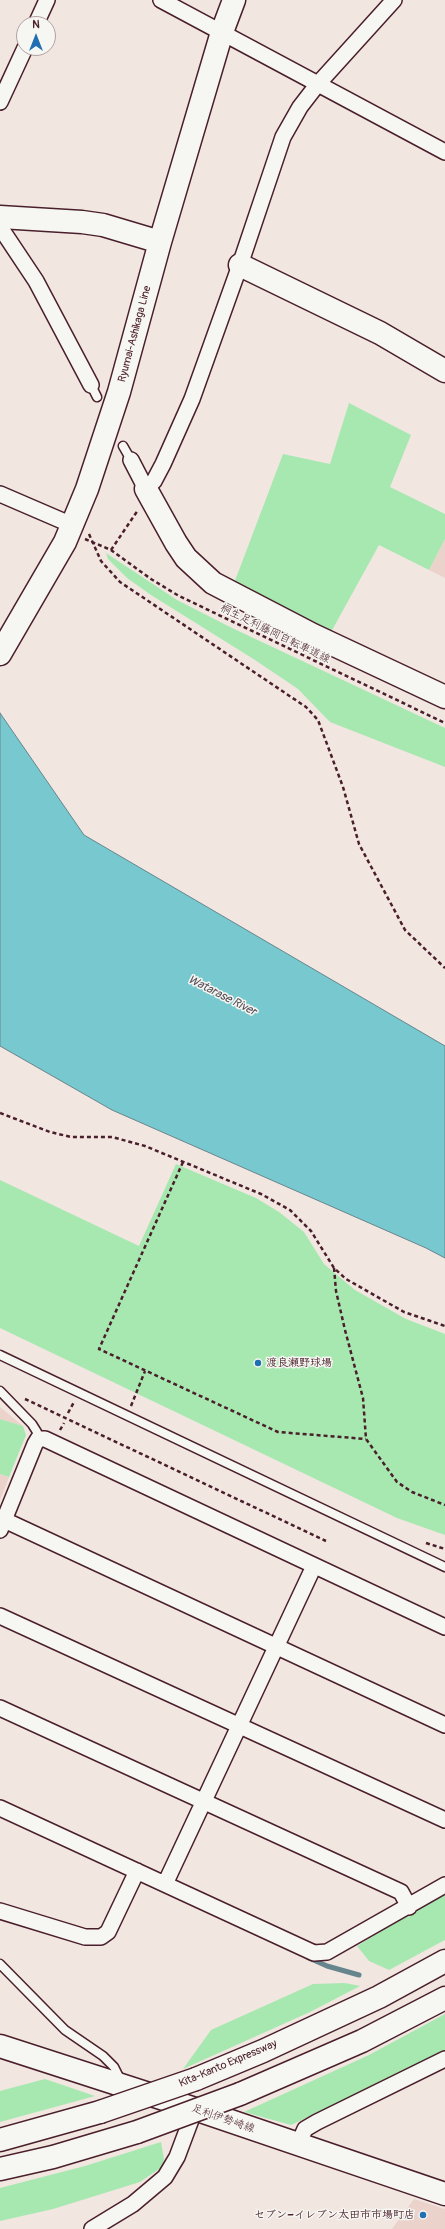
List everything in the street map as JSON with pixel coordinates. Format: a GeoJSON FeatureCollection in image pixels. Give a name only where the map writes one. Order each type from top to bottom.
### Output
{"type":"FeatureCollection","features":[{"type":"Feature","properties":{"kind":"main road","name":"Ryumai-Ashikaga Line"},"geometry":{"type":"LineString","coordinates":[[0,654],[68,533],[106,435],[160,242],[222,32],[234,0]]}},
{"type":"Feature","properties":{"kind":"main road"},"geometry":{"type":"LineString","coordinates":[[0,217],[96,224],[160,242]]}},
{"type":"Feature","properties":{"kind":"main road"},"geometry":{"type":"LineString","coordinates":[[240,265],[380,333],[445,371]]}},
{"type":"Feature","properties":{"kind":"main road"},"geometry":{"type":"LineString","coordinates":[[144,497],[186,558],[213,583],[313,635],[445,697]]}},
{"type":"Feature","properties":{"kind":"main road","name":"Kita-Kanto Expressway"},"geometry":{"type":"LineString","coordinates":[[0,2140],[100,2112],[196,2079],[263,2051],[379,1997],[445,1961]]}},
{"type":"Feature","properties":{"kind":"main road"},"geometry":{"type":"LineString","coordinates":[[0,2169],[53,2157],[137,2132],[240,2094],[362,2041],[445,1998]]}},
{"type":"Feature","properties":{"kind":"main road","name":"足利伊勢崎線"},"geometry":{"type":"LineString","coordinates":[[0,2046],[195,2109],[445,2194]]}},
{"type":"Feature","properties":{"kind":"street"},"geometry":{"type":"LineString","coordinates":[[40,16],[47,0]]}},
{"type":"Feature","properties":{"kind":"street"},"geometry":{"type":"LineString","coordinates":[[161,0],[317,85],[445,152]]}},
{"type":"Feature","properties":{"kind":"street"},"geometry":{"type":"LineString","coordinates":[[144,497],[163,464],[192,400],[240,265],[283,137],[300,107],[317,85],[394,0]]}},
{"type":"Feature","properties":{"kind":"street"},"geometry":{"type":"LineString","coordinates":[[0,102],[21,56]]}},
{"type":"Feature","properties":{"kind":"street"},"geometry":{"type":"LineString","coordinates":[[0,227],[36,281],[94,391]]}},
{"type":"Feature","properties":{"kind":"street"},"geometry":{"type":"LineString","coordinates":[[131,460],[144,497]]}},
{"type":"Feature","properties":{"kind":"street"},"geometry":{"type":"LineString","coordinates":[[0,494],[68,533]]}},
{"type":"Feature","properties":{"kind":"street"},"geometry":{"type":"LineString","coordinates":[[445,1626],[55,1444],[38,1439],[1,1523],[445,1725]]}},
{"type":"Feature","properties":{"kind":"street"},"geometry":{"type":"LineString","coordinates":[[165,1884],[314,1566]]}},
{"type":"Feature","properties":{"kind":"street"},"geometry":{"type":"LineString","coordinates":[[0,1616],[445,1820]]}},
{"type":"Feature","properties":{"kind":"street"},"geometry":{"type":"LineString","coordinates":[[0,1708],[401,1892],[409,1907]]}},
{"type":"Feature","properties":{"kind":"street"},"geometry":{"type":"LineString","coordinates":[[0,1808],[309,1951],[320,1954],[409,1907],[445,1885]]}},
{"type":"Feature","properties":{"kind":"street"},"geometry":{"type":"LineString","coordinates":[[0,1911],[85,1937],[102,1937],[108,1932],[137,1871]]}},
{"type":"Feature","properties":{"kind":"street"},"geometry":{"type":"LineString","coordinates":[[298,2145],[305,2129],[445,2059]]}},
{"type":"Feature","properties":{"kind":"street"},"geometry":{"type":"LineString","coordinates":[[92,2229],[132,2204],[165,2177],[177,2157],[195,2109]]}},
{"type":"Feature","properties":{"kind":"lane"},"geometry":{"type":"LineString","coordinates":[[123,446],[131,460]]}},
{"type":"Feature","properties":{"kind":"lane"},"geometry":{"type":"LineString","coordinates":[[0,1355],[445,1567]]}},
{"type":"Feature","properties":{"kind":"lane"},"geometry":{"type":"LineString","coordinates":[[0,1391],[32,1424],[37,1432],[38,1439]]}},
{"type":"Feature","properties":{"kind":"lane"},"geometry":{"type":"LineString","coordinates":[[0,1964],[65,2030],[103,2056],[114,2067],[120,2080],[120,2086]]}},
{"type":"Feature","properties":{"kind":"path"},"geometry":{"type":"LineString","coordinates":[[111,550],[144,497]]}},
{"type":"Feature","properties":{"kind":"path"},"geometry":{"type":"LineString","coordinates":[[94,547],[101,561],[120,582],[306,706],[314,716],[324,736],[343,787],[359,844],[405,930],[445,968]]}},
{"type":"Feature","properties":{"kind":"path","name":"桐生足利藤岡自転車道線"},"geometry":{"type":"LineString","coordinates":[[104,547],[111,550],[151,579],[179,596],[445,723]]}},
{"type":"Feature","properties":{"kind":"path"},"geometry":{"type":"LineString","coordinates":[[0,1113],[26,1121],[50,1132],[71,1137],[112,1137],[145,1146],[261,1194],[290,1210],[311,1231],[334,1268],[346,1279],[404,1312],[445,1326]]}},
{"type":"Feature","properties":{"kind":"path"},"geometry":{"type":"LineString","coordinates":[[183,1162],[99,1349],[278,1432],[366,1439]]}},
{"type":"Feature","properties":{"kind":"path"},"geometry":{"type":"LineString","coordinates":[[334,1268],[341,1314],[362,1398],[366,1439],[397,1482],[412,1492],[445,1505]]}},
{"type":"Feature","properties":{"kind":"path"},"geometry":{"type":"LineString","coordinates":[[130,1410],[145,1371]]}},
{"type":"Feature","properties":{"kind":"path"},"geometry":{"type":"LineString","coordinates":[[22,1397],[326,1541]]}},
{"type":"Feature","properties":{"kind":"path"},"geometry":{"type":"LineString","coordinates":[[68,1414],[76,1398]]}},
{"type":"Feature","properties":{"kind":"shaded area"},"geometry":{"type":"Polygon","coordinates":[[[445,539],[445,578],[429,570],[445,539]]]}},
{"type":"Feature","properties":{"kind":"shaded area"},"geometry":{"type":"Polygon","coordinates":[[[0,1407],[23,1426],[0,1419],[0,1407]]]}},
{"type":"Feature","properties":{"kind":"shaded area"},"geometry":{"type":"Polygon","coordinates":[[[0,1474],[9,1477],[0,1500],[0,1474]]]}},
{"type":"Feature","properties":{"kind":"shaded area","name":"セブン−イレブン太田市市場町店"},"geometry":{"type":"Polygon","coordinates":[[[414,2199],[445,2209],[445,2229],[392,2229],[414,2199]]]}},
{"type":"Feature","properties":{"kind":"green space"},"geometry":{"type":"Polygon","coordinates":[[[349,403],[411,435],[390,487],[445,514],[445,539],[429,570],[379,545],[331,632],[233,586],[283,454],[330,464],[349,403]]]}},
{"type":"Feature","properties":{"kind":"green space"},"geometry":{"type":"Polygon","coordinates":[[[106,553],[177,600],[230,627],[445,728],[445,767],[330,722],[298,689],[127,578],[108,559],[106,553]]]}},
{"type":"Feature","properties":{"kind":"green space","name":"渡良瀬野球場"},"geometry":{"type":"Polygon","coordinates":[[[176,1164],[256,1198],[279,1212],[304,1232],[324,1264],[355,1290],[406,1319],[445,1334],[445,1535],[397,1518],[0,1328],[0,1180],[139,1246],[176,1164]]]}},
{"type":"Feature","properties":{"kind":"green space"},"geometry":{"type":"Polygon","coordinates":[[[0,1419],[23,1426],[26,1435],[9,1477],[0,1474],[0,1419]]]}},
{"type":"Feature","properties":{"kind":"green space"},"geometry":{"type":"Polygon","coordinates":[[[445,1892],[445,1940],[389,1970],[369,1961],[357,1946],[445,1892]]]}},
{"type":"Feature","properties":{"kind":"green space"},"geometry":{"type":"Polygon","coordinates":[[[345,1983],[360,1986],[310,2012],[183,2069],[211,2030],[313,1984],[345,1983]]]}},
{"type":"Feature","properties":{"kind":"green space"},"geometry":{"type":"Polygon","coordinates":[[[445,2014],[445,2052],[291,2125],[244,2112],[369,2055],[445,2014]]]}},
{"type":"Feature","properties":{"kind":"green space"},"geometry":{"type":"Polygon","coordinates":[[[45,2079],[95,2096],[0,2122],[0,2091],[45,2079]]]}},
{"type":"Feature","properties":{"kind":"green space"},"geometry":{"type":"Polygon","coordinates":[[[161,2142],[164,2159],[162,2167],[140,2182],[53,2209],[0,2221],[0,2188],[85,2166],[161,2142]]]}},
{"type":"Feature","properties":{"kind":"water","name":"Watarase River"},"geometry":{"type":"Polygon","coordinates":[[[0,713],[84,835],[445,1046],[445,1258],[426,1248],[112,1110],[0,1046],[0,713]]]}},
{"type":"Feature","properties":{"kind":"waterway"},"geometry":{"type":"LineString","coordinates":[[309,1958],[327,1966],[359,1975]]}},
{"type":"Feature","properties":{"kind":"place","name":"渡良瀬野球場"},"geometry":{"type":"Point","coordinates":[258,1363]}},
{"type":"Feature","properties":{"kind":"place","name":"セブン−イレブン太田市市場町店"},"geometry":{"type":"Point","coordinates":[423,2215]}}]}
